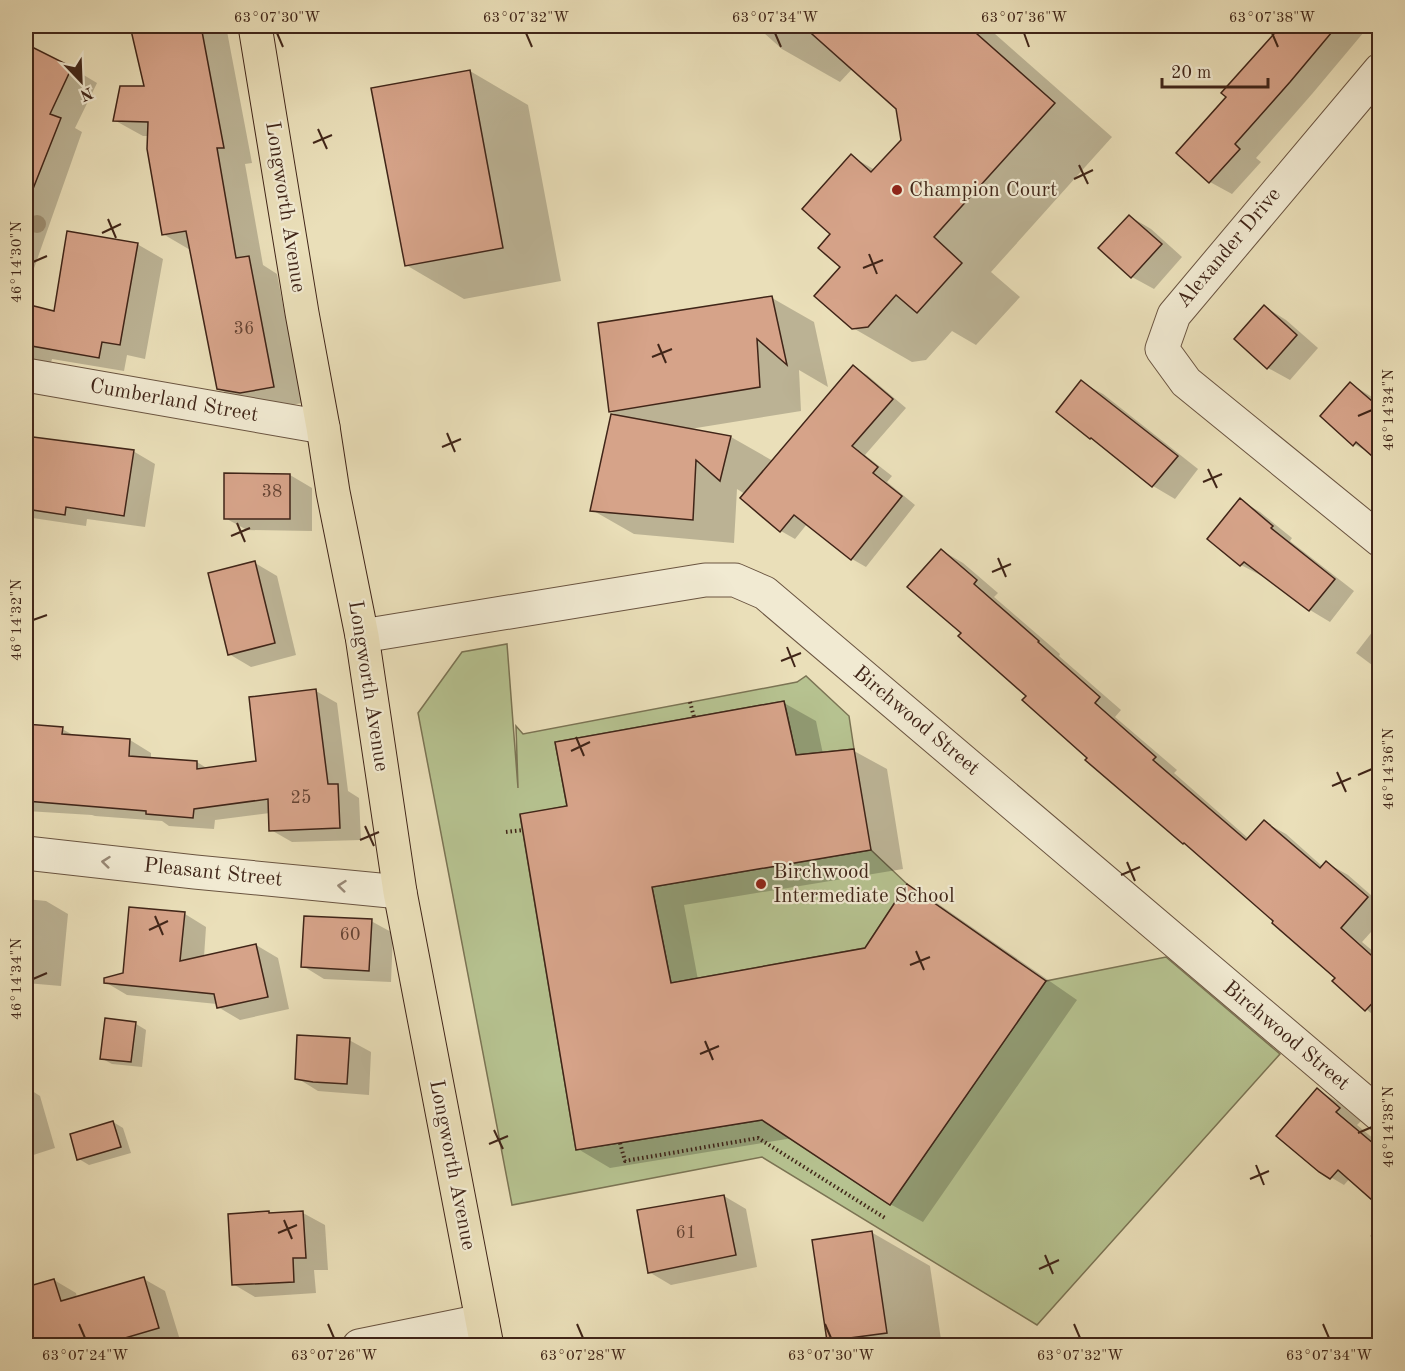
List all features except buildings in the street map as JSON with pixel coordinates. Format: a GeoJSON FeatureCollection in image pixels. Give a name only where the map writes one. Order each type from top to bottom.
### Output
{"type":"FeatureCollection","features":[{"type":"Feature","properties":{"kind":"main road","name":"Longworth Avenue"},"geometry":{"type":"LineString","coordinates":[[255,26],[333,492],[362,636],[400,892],[485,1333]]}},
{"type":"Feature","properties":{"kind":"street","name":"Alexander Drive"},"geometry":{"type":"LineString","coordinates":[[1380,70],[1174,315],[1162,349],[1186,382],[1380,540]]}},
{"type":"Feature","properties":{"kind":"street","name":"Cumberland Street"},"geometry":{"type":"LineString","coordinates":[[26,375],[323,428]]}},
{"type":"Feature","properties":{"kind":"street","name":"Birchwood Street"},"geometry":{"type":"LineString","coordinates":[[362,636],[705,580],[735,580],[765,593],[1380,1115]]}},
{"type":"Feature","properties":{"kind":"street","name":"Pleasant Street"},"geometry":{"type":"LineString","coordinates":[[26,852],[400,892]]}},
{"type":"Feature","properties":{"kind":"street"},"geometry":{"type":"LineString","coordinates":[[358,1346],[485,1333]]}},
{"type":"Feature","properties":{"kind":"path"},"geometry":{"type":"LineString","coordinates":[[690,702],[694,717]]}},
{"type":"Feature","properties":{"kind":"path"},"geometry":{"type":"LineString","coordinates":[[506,832],[523,830]]}},
{"type":"Feature","properties":{"kind":"path"},"geometry":{"type":"LineString","coordinates":[[620,1143],[625,1161],[758,1138],[885,1218]]}},
{"type":"Feature","properties":{"kind":"green space"},"geometry":{"type":"Polygon","coordinates":[[[507,644],[518,788],[516,726],[523,734],[797,682],[806,676],[849,716],[854,749],[796,755],[784,701],[555,742],[567,806],[520,815],[576,1150],[762,1120],[890,1205],[1046,981],[1166,957],[1280,1054],[1037,1325],[762,1157],[512,1205],[418,713],[462,652],[507,644]]]}},
{"type":"Feature","properties":{"kind":"green space"},"geometry":{"type":"Polygon","coordinates":[[[871,850],[907,884],[865,948],[671,983],[652,887],[871,850]]]}},
{"type":"Feature","properties":{"kind":"place","name":"Champion Court"},"geometry":{"type":"Point","coordinates":[897,190]}},
{"type":"Feature","properties":{"kind":"place","name":"Birchwood Intermediate School"},"geometry":{"type":"Point","coordinates":[761,884]}}]}
